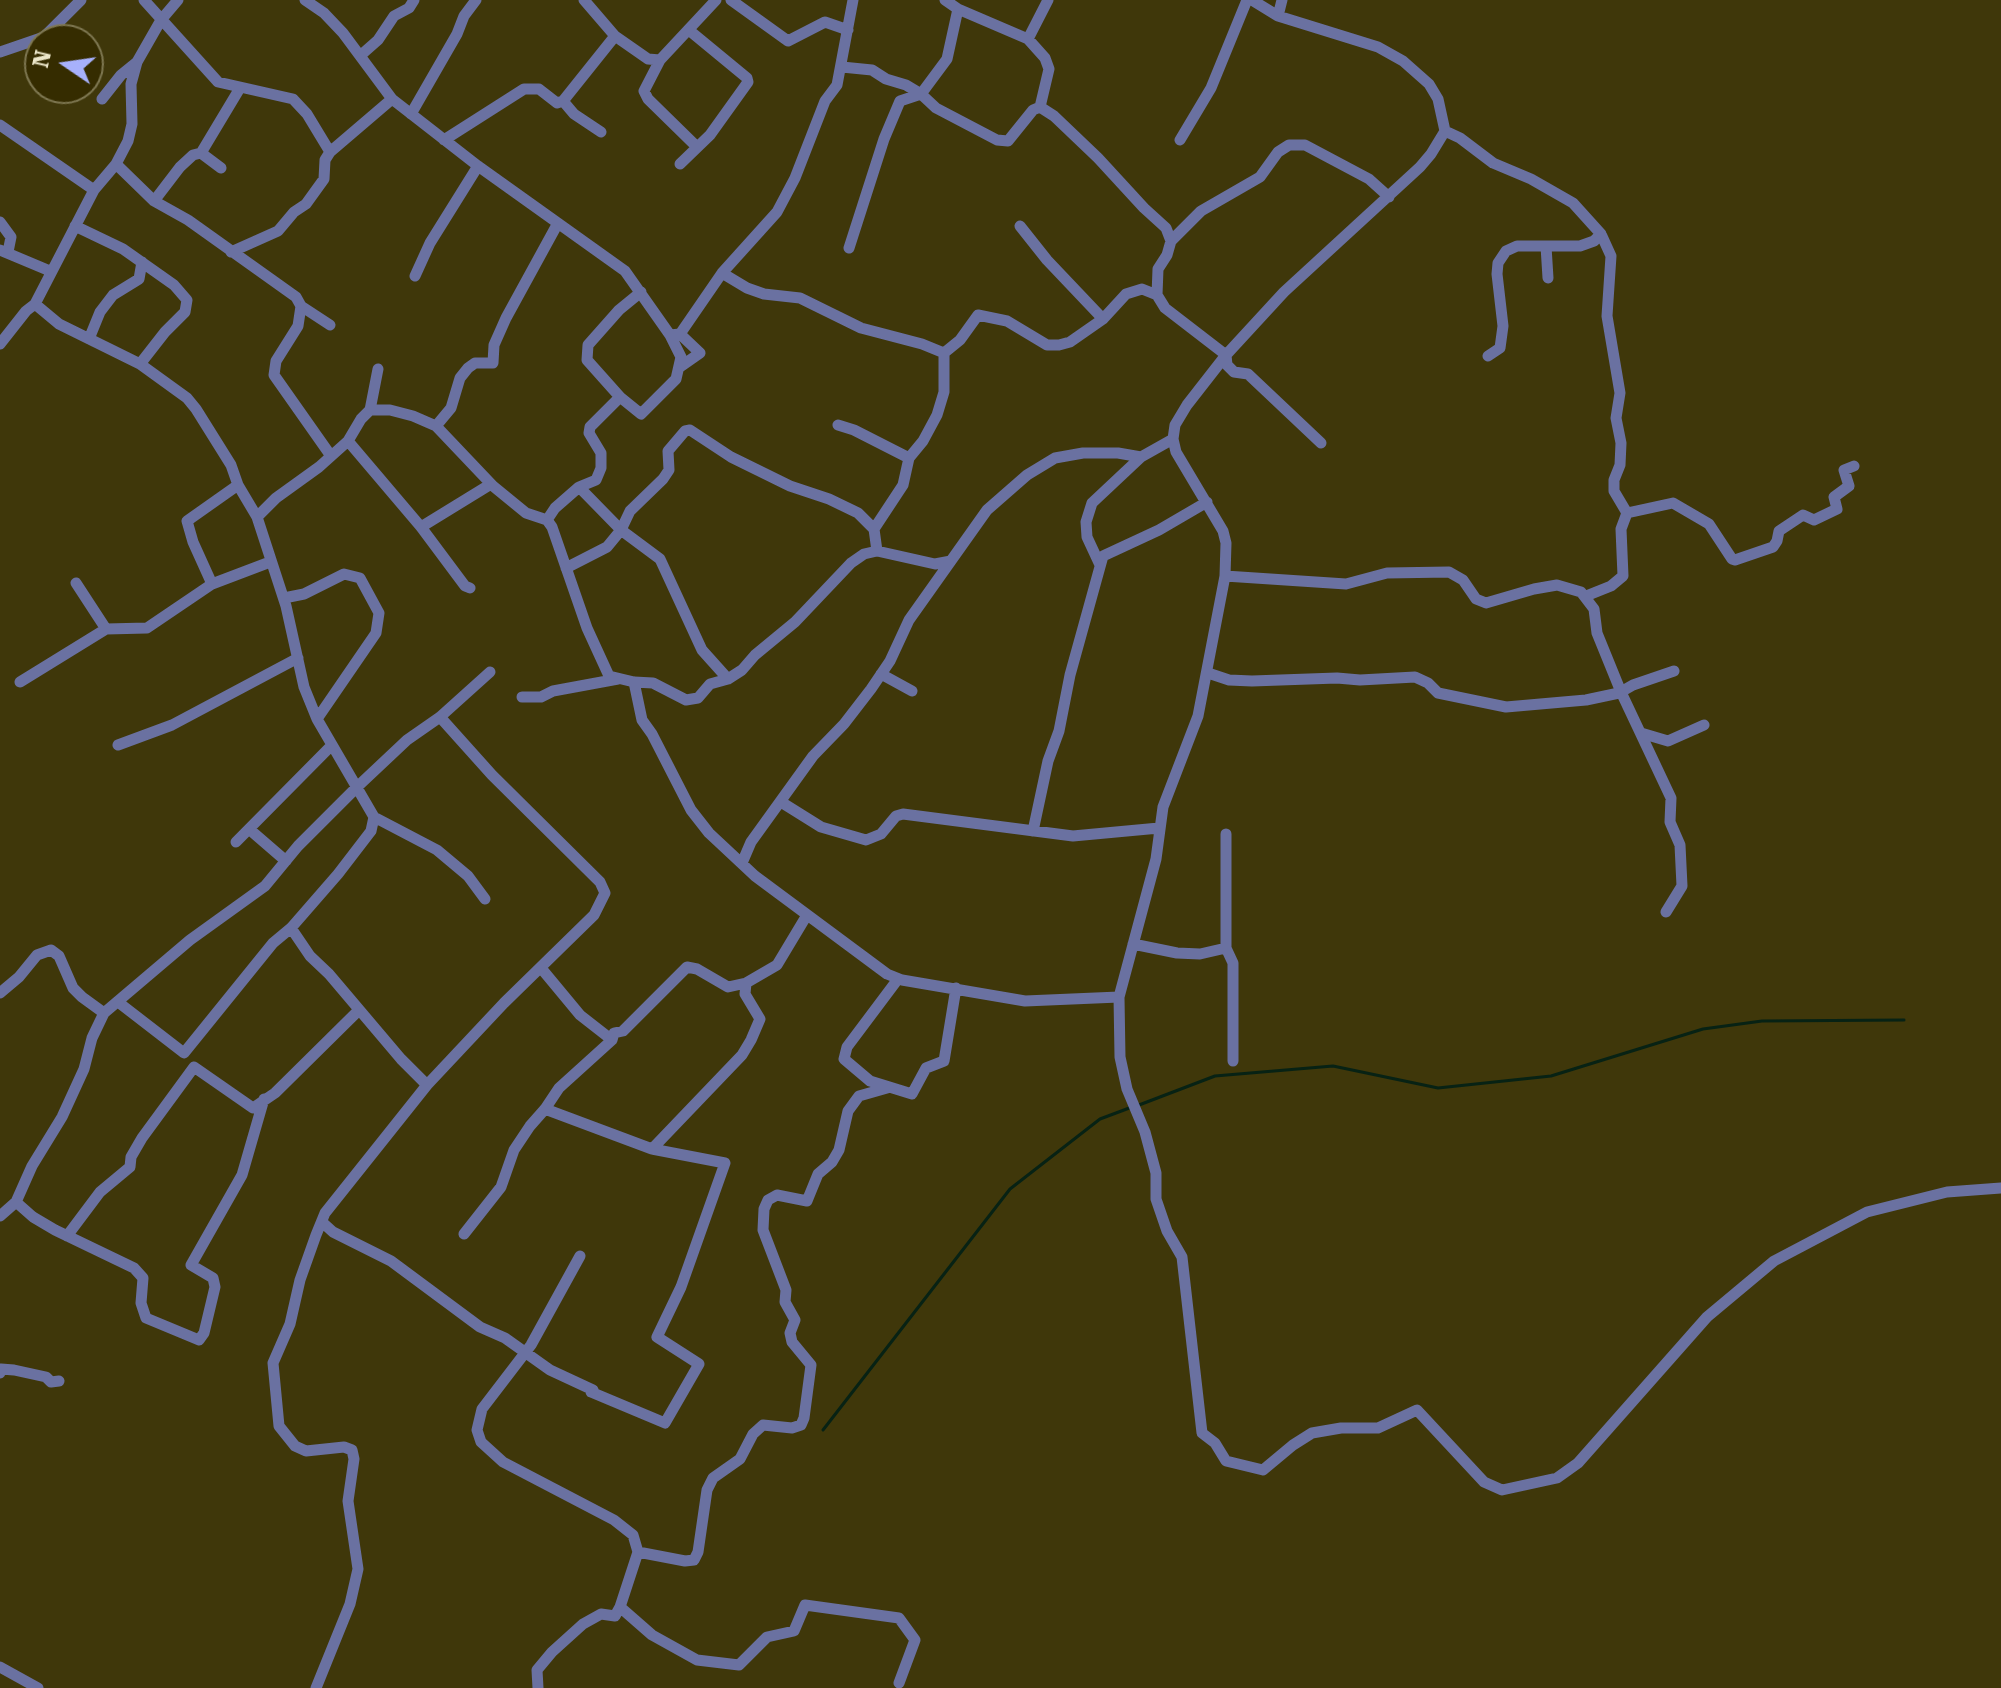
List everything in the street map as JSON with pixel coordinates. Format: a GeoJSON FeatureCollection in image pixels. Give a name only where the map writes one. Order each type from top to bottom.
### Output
{"type":"FeatureCollection","features":[{"type":"Feature","properties":{"kind":"street"},"geometry":{"type":"LineString","coordinates":[[0,52],[44,37],[81,0]]}},
{"type":"Feature","properties":{"kind":"street"},"geometry":{"type":"LineString","coordinates":[[144,0],[218,82],[293,99],[307,114],[330,152]]}},
{"type":"Feature","properties":{"kind":"street"},"geometry":{"type":"LineString","coordinates":[[0,344],[35,304],[94,190],[116,164],[130,132],[131,84],[137,62],[161,20],[178,0]]}},
{"type":"Feature","properties":{"kind":"street"},"geometry":{"type":"LineString","coordinates":[[305,0],[324,13],[361,55],[392,99],[478,166],[625,271],[675,334],[700,353],[680,367]]}},
{"type":"Feature","properties":{"kind":"street"},"geometry":{"type":"LineString","coordinates":[[361,55],[378,40],[394,16],[409,8],[414,0]]}},
{"type":"Feature","properties":{"kind":"street"},"geometry":{"type":"LineString","coordinates":[[411,114],[457,34],[464,16],[476,0]]}},
{"type":"Feature","properties":{"kind":"street"},"geometry":{"type":"LineString","coordinates":[[584,0],[615,36],[648,59],[660,60]]}},
{"type":"Feature","properties":{"kind":"street"},"geometry":{"type":"LineString","coordinates":[[697,147],[645,96],[644,91],[660,60],[716,0]]}},
{"type":"Feature","properties":{"kind":"street"},"geometry":{"type":"LineString","coordinates":[[731,0],[788,41],[825,22],[848,30]]}},
{"type":"Feature","properties":{"kind":"street"},"geometry":{"type":"LineString","coordinates":[[675,334],[722,273],[777,212],[795,178],[825,101],[837,85],[853,0]]}},
{"type":"Feature","properties":{"kind":"street"},"geometry":{"type":"LineString","coordinates":[[945,0],[958,9],[1028,39],[1045,58],[1049,69],[1040,107]]}},
{"type":"Feature","properties":{"kind":"street"},"geometry":{"type":"LineString","coordinates":[[1028,39],[1048,0]]}},
{"type":"Feature","properties":{"kind":"street"},"geometry":{"type":"LineString","coordinates":[[1180,140],[1211,88],[1250,0],[1278,16],[1378,47],[1403,61],[1429,84],[1438,99],[1445,131],[1431,154],[1389,197],[1284,292],[1226,355],[1175,425],[1173,439],[1176,452],[1223,531],[1226,543],[1225,576],[1198,716],[1171,782],[1159,828],[1156,859],[1119,997],[1120,1057],[1127,1089],[1145,1132],[1156,1173],[1156,1199],[1167,1231],[1182,1257],[1202,1433],[1215,1443],[1226,1461],[1263,1470],[1312,1433],[1341,1428],[1378,1428],[1417,1410],[1484,1482],[1502,1490],[1557,1478],[1578,1463],[1707,1317],[1774,1261],[1867,1212],[1945,1192],[2001,1188]]}},
{"type":"Feature","properties":{"kind":"street"},"geometry":{"type":"LineString","coordinates":[[1278,16],[1282,0]]}},
{"type":"Feature","properties":{"kind":"street"},"geometry":{"type":"LineString","coordinates":[[849,248],[884,139],[900,101],[921,94],[947,59],[958,9]]}},
{"type":"Feature","properties":{"kind":"street"},"geometry":{"type":"LineString","coordinates":[[680,164],[710,135],[748,82],[690,31]]}},
{"type":"Feature","properties":{"kind":"street"},"geometry":{"type":"LineString","coordinates":[[444,140],[524,89],[539,89],[557,103],[563,101],[615,36]]}},
{"type":"Feature","properties":{"kind":"street"},"geometry":{"type":"LineString","coordinates":[[104,96],[121,75],[137,62]]}},
{"type":"Feature","properties":{"kind":"street"},"geometry":{"type":"LineString","coordinates":[[842,67],[872,70],[886,79],[906,85],[936,108],[997,140],[1012,138],[1033,110],[1040,107]]}},
{"type":"Feature","properties":{"kind":"street"},"geometry":{"type":"LineString","coordinates":[[154,201],[180,167],[193,155],[201,153],[240,88]]}},
{"type":"Feature","properties":{"kind":"street"},"geometry":{"type":"LineString","coordinates":[[231,252],[278,231],[294,212],[306,204],[324,179],[325,160],[330,152],[392,99]]}},
{"type":"Feature","properties":{"kind":"street"},"geometry":{"type":"LineString","coordinates":[[563,101],[574,114],[601,132]]}},
{"type":"Feature","properties":{"kind":"street"},"geometry":{"type":"LineString","coordinates":[[1040,107],[1054,116],[1098,158],[1166,228],[1171,241]]}},
{"type":"Feature","properties":{"kind":"street"},"geometry":{"type":"LineString","coordinates":[[0,125],[94,190]]}},
{"type":"Feature","properties":{"kind":"street"},"geometry":{"type":"LineString","coordinates":[[1445,131],[1460,138],[1493,163],[1531,179],[1573,203],[1601,234],[1611,256],[1607,316],[1620,393],[1616,418],[1621,443],[1620,465],[1614,480],[1614,491],[1627,513]]}},
{"type":"Feature","properties":{"kind":"street"},"geometry":{"type":"LineString","coordinates":[[1321,443],[1248,374],[1234,372],[1227,365],[1226,355],[1165,308],[1157,295],[1158,269],[1171,241],[1201,211],[1260,177],[1278,152],[1296,144],[1305,145],[1369,179],[1389,197]]}},
{"type":"Feature","properties":{"kind":"street"},"geometry":{"type":"LineString","coordinates":[[201,153],[221,168]]}},
{"type":"Feature","properties":{"kind":"street"},"geometry":{"type":"LineString","coordinates":[[116,164],[154,201],[188,220],[330,325]]}},
{"type":"Feature","properties":{"kind":"street"},"geometry":{"type":"LineString","coordinates":[[415,276],[430,243],[478,166]]}},
{"type":"Feature","properties":{"kind":"street"},"geometry":{"type":"LineString","coordinates":[[0,222],[11,237],[4,251],[50,271]]}},
{"type":"Feature","properties":{"kind":"street"},"geometry":{"type":"LineString","coordinates":[[436,426],[451,408],[460,378],[468,368],[475,363],[493,363],[494,345],[506,318],[558,223]]}},
{"type":"Feature","properties":{"kind":"street"},"geometry":{"type":"LineString","coordinates":[[75,226],[123,249],[174,285],[187,300],[185,312],[140,364]]}},
{"type":"Feature","properties":{"kind":"street"},"geometry":{"type":"LineString","coordinates":[[1020,226],[1047,260],[1103,319]]}},
{"type":"Feature","properties":{"kind":"street"},"geometry":{"type":"LineString","coordinates":[[1488,356],[1500,348],[1503,326],[1497,288],[1498,263],[1506,251],[1517,246],[1580,246],[1594,241],[1601,234]]}},
{"type":"Feature","properties":{"kind":"street"},"geometry":{"type":"LineString","coordinates":[[1546,246],[1548,278]]}},
{"type":"Feature","properties":{"kind":"street"},"geometry":{"type":"LineString","coordinates":[[89,339],[100,312],[113,295],[139,279],[142,262]]}},
{"type":"Feature","properties":{"kind":"street"},"geometry":{"type":"LineString","coordinates":[[722,273],[755,291],[800,298],[861,328],[944,353]]}},
{"type":"Feature","properties":{"kind":"street"},"geometry":{"type":"LineString","coordinates":[[944,353],[960,340],[978,315],[1007,321],[1047,345],[1059,345],[1070,342],[1103,319],[1126,294],[1142,289],[1157,295]]}},
{"type":"Feature","properties":{"kind":"street"},"geometry":{"type":"LineString","coordinates":[[641,292],[619,310],[588,345],[587,360],[620,397],[641,414],[676,379],[681,357],[675,334]]}},
{"type":"Feature","properties":{"kind":"street"},"geometry":{"type":"LineString","coordinates":[[35,304],[59,324],[140,364],[187,398],[196,409],[231,465],[238,485],[257,517],[284,598],[304,687],[317,719],[356,788],[378,821],[437,850],[468,876],[485,899]]}},
{"type":"Feature","properties":{"kind":"street"},"geometry":{"type":"LineString","coordinates":[[301,306],[298,326],[276,361],[274,375],[331,456]]}},
{"type":"Feature","properties":{"kind":"street"},"geometry":{"type":"LineString","coordinates":[[874,529],[903,485],[909,458],[923,441],[937,415],[944,392],[944,353]]}},
{"type":"Feature","properties":{"kind":"street"},"geometry":{"type":"LineString","coordinates":[[257,517],[276,498],[348,441],[370,410],[378,369]]}},
{"type":"Feature","properties":{"kind":"street"},"geometry":{"type":"LineString","coordinates":[[547,520],[555,508],[579,487],[596,480],[601,468],[601,453],[589,433],[590,427],[620,397]]}},
{"type":"Feature","properties":{"kind":"street"},"geometry":{"type":"LineString","coordinates":[[370,410],[390,410],[436,426],[491,484],[526,513],[547,520],[587,628],[609,676],[653,683],[686,700],[698,698],[710,684],[728,679],[742,670],[834,584],[851,563],[864,554],[877,551],[935,564],[951,561]]}},
{"type":"Feature","properties":{"kind":"street"},"geometry":{"type":"LineString","coordinates":[[838,425],[909,458]]}},
{"type":"Feature","properties":{"kind":"street"},"geometry":{"type":"LineString","coordinates":[[566,568],[607,547],[621,530],[630,511],[663,479],[669,470],[668,451],[685,431],[690,430],[731,457],[790,486],[858,513],[874,529],[877,551]]}},
{"type":"Feature","properties":{"kind":"street"},"geometry":{"type":"LineString","coordinates":[[1100,565],[1087,537],[1086,522],[1092,503],[1141,457],[1173,439]]}},
{"type":"Feature","properties":{"kind":"street"},"geometry":{"type":"LineString","coordinates":[[348,441],[421,527],[465,586],[470,588]]}},
{"type":"Feature","properties":{"kind":"street"},"geometry":{"type":"LineString","coordinates":[[742,863],[751,842],[813,756],[844,724],[881,674],[909,620],[987,510],[1027,475],[1055,458],[1083,453],[1118,453],[1141,457]]}},
{"type":"Feature","properties":{"kind":"street"},"geometry":{"type":"LineString","coordinates":[[1627,513],[1673,503],[1709,524],[1735,560],[1773,547],[1779,531],[1803,515],[1814,520],[1837,509],[1834,497],[1849,486],[1844,470],[1854,466]]}},
{"type":"Feature","properties":{"kind":"street"},"geometry":{"type":"LineString","coordinates":[[421,527],[491,484]]}},
{"type":"Feature","properties":{"kind":"street"},"geometry":{"type":"LineString","coordinates":[[212,584],[187,521],[238,485]]}},
{"type":"Feature","properties":{"kind":"street"},"geometry":{"type":"LineString","coordinates":[[579,487],[621,530],[660,559],[702,650],[728,679]]}},
{"type":"Feature","properties":{"kind":"street"},"geometry":{"type":"LineString","coordinates":[[1033,831],[1048,761],[1059,731],[1070,675],[1100,565],[1107,552],[1159,530],[1207,502]]}},
{"type":"Feature","properties":{"kind":"street"},"geometry":{"type":"LineString","coordinates":[[1586,596],[1611,586],[1623,576],[1621,529],[1627,513]]}},
{"type":"Feature","properties":{"kind":"street"},"geometry":{"type":"LineString","coordinates":[[20,682],[106,629],[147,628],[212,584],[270,562]]}},
{"type":"Feature","properties":{"kind":"street"},"geometry":{"type":"LineString","coordinates":[[1225,576],[1346,584],[1387,573],[1449,572],[1463,580],[1476,599],[1486,603],[1557,585],[1572,587],[1586,596],[1594,609],[1597,633],[1621,692],[1671,798],[1670,822],[1680,845],[1682,886],[1666,912]]}},
{"type":"Feature","properties":{"kind":"street"},"geometry":{"type":"LineString","coordinates":[[284,598],[304,594],[344,574],[360,578],[379,613],[376,633],[317,719]]}},
{"type":"Feature","properties":{"kind":"street"},"geometry":{"type":"LineString","coordinates":[[76,583],[106,629]]}},
{"type":"Feature","properties":{"kind":"street"},"geometry":{"type":"LineString","coordinates":[[118,745],[172,725],[298,658]]}},
{"type":"Feature","properties":{"kind":"street"},"geometry":{"type":"LineString","coordinates":[[1208,673],[1229,680],[1252,681],[1415,677],[1428,683],[1438,693],[1506,707],[1586,700],[1621,692],[1674,671]]}},
{"type":"Feature","properties":{"kind":"street"},"geometry":{"type":"LineString","coordinates":[[0,1216],[16,1202],[32,1166],[75,1092],[92,1038],[104,1013],[190,940],[255,895],[356,788],[407,740],[440,717],[490,672]]}},
{"type":"Feature","properties":{"kind":"street"},"geometry":{"type":"LineString","coordinates":[[881,674],[912,691]]}},
{"type":"Feature","properties":{"kind":"street"},"geometry":{"type":"LineString","coordinates":[[522,697],[541,697],[553,691],[618,679]]}},
{"type":"Feature","properties":{"kind":"street"},"geometry":{"type":"LineString","coordinates":[[634,682],[642,720],[691,810],[726,852],[887,974],[898,979],[1025,1001],[1119,997]]}},
{"type":"Feature","properties":{"kind":"street"},"geometry":{"type":"LineString","coordinates":[[316,1688],[350,1604],[358,1569],[348,1501],[354,1459],[352,1450],[344,1447],[306,1451],[295,1446],[279,1426],[273,1363],[290,1324],[300,1280],[316,1235],[325,1213],[427,1085],[504,1003],[594,915],[604,897],[604,888],[492,775],[440,717]]}},
{"type":"Feature","properties":{"kind":"street"},"geometry":{"type":"LineString","coordinates":[[1641,733],[1668,741],[1704,725]]}},
{"type":"Feature","properties":{"kind":"street"},"geometry":{"type":"LineString","coordinates":[[236,842],[332,745]]}},
{"type":"Feature","properties":{"kind":"street"},"geometry":{"type":"LineString","coordinates":[[791,790],[796,809]]}},
{"type":"Feature","properties":{"kind":"street"},"geometry":{"type":"LineString","coordinates":[[781,802],[821,827],[866,840],[881,834],[896,816],[903,814],[1073,836],[1159,828]]}},
{"type":"Feature","properties":{"kind":"street"},"geometry":{"type":"LineString","coordinates":[[118,1002],[184,1053],[273,943],[291,928],[338,874],[378,821]]}},
{"type":"Feature","properties":{"kind":"street"},"geometry":{"type":"LineString","coordinates":[[249,829],[286,861]]}},
{"type":"Feature","properties":{"kind":"street"},"geometry":{"type":"LineString","coordinates":[[1226,834],[1226,948],[1233,963],[1233,1061]]}},
{"type":"Feature","properties":{"kind":"street"},"geometry":{"type":"LineString","coordinates":[[464,1234],[501,1187],[514,1150],[530,1126],[559,1088],[612,1040],[614,1033],[623,1031],[687,967],[697,969],[728,987],[746,983],[777,965],[807,915]]}},
{"type":"Feature","properties":{"kind":"street"},"geometry":{"type":"LineString","coordinates":[[291,928],[310,956],[427,1085]]}},
{"type":"Feature","properties":{"kind":"street"},"geometry":{"type":"LineString","coordinates":[[1133,944],[1177,953],[1200,954],[1226,948]]}},
{"type":"Feature","properties":{"kind":"street"},"geometry":{"type":"LineString","coordinates":[[0,993],[19,977],[37,955],[51,950],[59,956],[73,988],[104,1013]]}},
{"type":"Feature","properties":{"kind":"street"},"geometry":{"type":"LineString","coordinates":[[541,968],[580,1015],[612,1040]]}},
{"type":"Feature","properties":{"kind":"street"},"geometry":{"type":"LineString","coordinates":[[898,979],[879,1001],[844,1054],[844,1059],[870,1081],[912,1094],[926,1068],[944,1061],[956,988]]}},
{"type":"Feature","properties":{"kind":"street"},"geometry":{"type":"LineString","coordinates":[[652,1149],[742,1055],[751,1040],[760,1019],[745,994],[746,983]]}},
{"type":"Feature","properties":{"kind":"street"},"geometry":{"type":"LineString","coordinates":[[67,1236],[100,1192],[130,1167],[131,1157],[142,1138],[194,1067],[253,1108],[275,1093],[359,1010]]}},
{"type":"Feature","properties":{"kind":"street"},"geometry":{"type":"LineString","coordinates":[[638,1552],[694,1560],[698,1552],[707,1490],[713,1478],[740,1459],[753,1434],[763,1425],[798,1428],[804,1418],[811,1365],[792,1342],[790,1333],[795,1320],[785,1302],[786,1290],[766,1244],[764,1209],[768,1200],[777,1195],[807,1201],[818,1174],[832,1162],[839,1150],[848,1111],[859,1096],[887,1088]]}},
{"type":"Feature","properties":{"kind":"street"},"geometry":{"type":"LineString","coordinates":[[16,1202],[33,1217],[134,1268],[143,1278],[141,1303],[146,1318],[199,1340],[204,1333],[215,1287],[213,1278],[191,1265],[242,1175],[264,1099]]}},
{"type":"Feature","properties":{"kind":"street"},"geometry":{"type":"LineString","coordinates":[[322,1222],[333,1232],[391,1261],[480,1327],[505,1338],[550,1370],[593,1390],[591,1392],[665,1423],[699,1364],[657,1337],[681,1287],[725,1163],[652,1149],[545,1109]]}},
{"type":"Feature","properties":{"kind":"street"},"geometry":{"type":"LineString","coordinates":[[316,1235],[333,1232]]}},
{"type":"Feature","properties":{"kind":"street"},"geometry":{"type":"LineString","coordinates":[[538,1688],[537,1670],[552,1652],[583,1624],[601,1614],[615,1616],[638,1552],[633,1535],[614,1520],[503,1462],[481,1442],[477,1430],[482,1409],[524,1352],[580,1256]]}},
{"type":"Feature","properties":{"kind":"street"},"geometry":{"type":"LineString","coordinates":[[0,1371],[59,1381]]}},
{"type":"Feature","properties":{"kind":"street"},"geometry":{"type":"LineString","coordinates":[[620,1607],[652,1635],[697,1660],[739,1665],[767,1637],[794,1631],[805,1605],[899,1618],[915,1640],[899,1683]]}},
{"type":"Feature","properties":{"kind":"street"},"geometry":{"type":"LineString","coordinates":[[0,1667],[38,1688]]}},
{"type":"Feature","properties":{"kind":"waterway"},"geometry":{"type":"LineString","coordinates":[[1139,1105],[1215,1076],[1333,1066],[1438,1088],[1551,1076],[1703,1029],[1762,1021],[1904,1020]]}},
{"type":"Feature","properties":{"kind":"waterway"},"geometry":{"type":"LineString","coordinates":[[823,1430],[1010,1189],[1100,1119],[1132,1107]]}}]}
